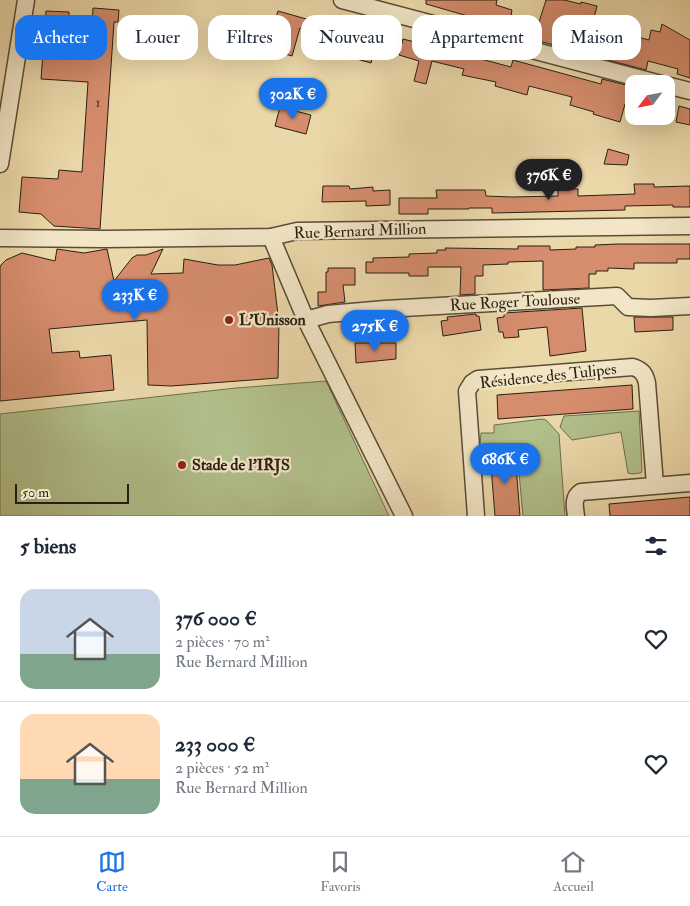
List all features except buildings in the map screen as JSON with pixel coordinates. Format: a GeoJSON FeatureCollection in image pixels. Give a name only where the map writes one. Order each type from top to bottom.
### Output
{"type":"FeatureCollection","features":[{"type":"Feature","properties":{"kind":"street"},"geometry":{"type":"LineString","coordinates":[[0,164],[26,0]]}},
{"type":"Feature","properties":{"kind":"street"},"geometry":{"type":"LineString","coordinates":[[342,0],[627,75]]}},
{"type":"Feature","properties":{"kind":"street"},"geometry":{"type":"LineString","coordinates":[[675,87],[690,91]]}},
{"type":"Feature","properties":{"kind":"street","name":"Rue Bernard Million"},"geometry":{"type":"LineString","coordinates":[[0,238],[105,239],[271,236],[297,231],[690,226]]}},
{"type":"Feature","properties":{"kind":"street"},"geometry":{"type":"LineString","coordinates":[[271,236],[306,320],[404,516]]}},
{"type":"Feature","properties":{"kind":"street","name":"Rue Roger Toulouse"},"geometry":{"type":"LineString","coordinates":[[306,320],[328,314],[385,309],[617,296],[628,306],[651,308],[690,306]]}},
{"type":"Feature","properties":{"kind":"street","name":"Résidence des Tulipes"},"geometry":{"type":"LineString","coordinates":[[476,516],[467,391],[472,383],[478,379],[633,367],[639,369],[645,376],[647,383],[655,485]]}},
{"type":"Feature","properties":{"kind":"street"},"geometry":{"type":"LineString","coordinates":[[576,516],[575,500],[581,492],[690,483]]}},
{"type":"Feature","properties":{"kind":"green space","name":"Stade de l'IRJS"},"geometry":{"type":"Polygon","coordinates":[[[326,381],[389,516],[0,516],[0,414],[236,388],[326,381]]]}},
{"type":"Feature","properties":{"kind":"green space"},"geometry":{"type":"Polygon","coordinates":[[[639,411],[641,473],[628,473],[621,432],[572,440],[560,427],[564,416],[639,411]]]}},
{"type":"Feature","properties":{"kind":"green space"},"geometry":{"type":"Polygon","coordinates":[[[546,420],[559,434],[565,516],[523,516],[517,451],[492,452],[480,445],[481,433],[494,433],[494,425],[546,420]]]}},
{"type":"Feature","properties":{"kind":"place","name":"L'Unisson"},"geometry":{"type":"Point","coordinates":[229,320]}},
{"type":"Feature","properties":{"kind":"place","name":"Stade de l'IRJS"},"geometry":{"type":"Point","coordinates":[182,465]}}]}
